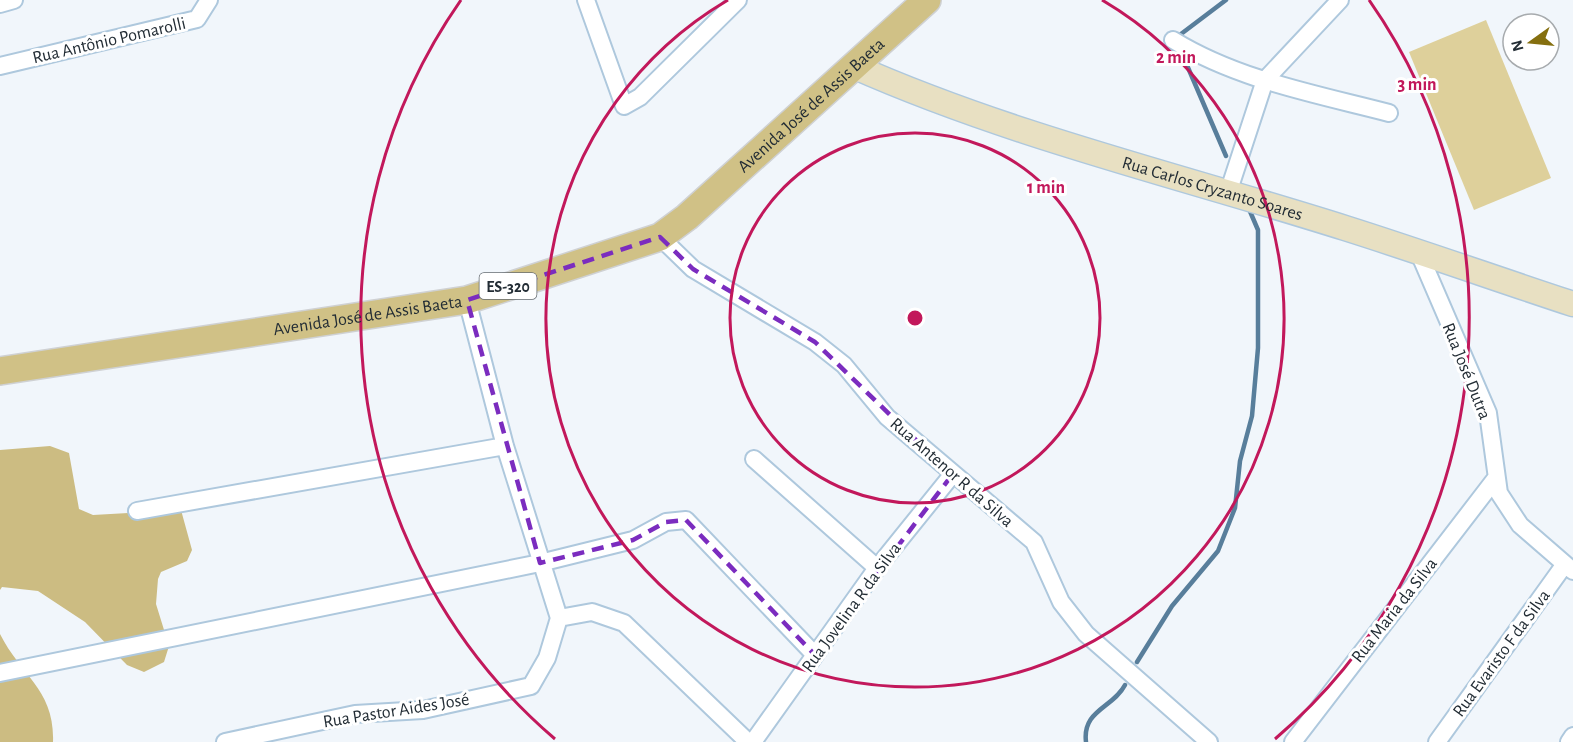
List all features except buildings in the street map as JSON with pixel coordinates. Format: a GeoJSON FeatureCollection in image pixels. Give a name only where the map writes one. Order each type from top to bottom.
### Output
{"type":"FeatureCollection","features":[{"type":"Feature","properties":{"kind":"main road","name":"Avenida José de Assis Baeta"},"geometry":{"type":"LineString","coordinates":[[0,371],[466,300],[660,237],[687,217],[927,0]]}},
{"type":"Feature","properties":{"kind":"street"},"geometry":{"type":"LineString","coordinates":[[0,4],[14,0]]}},
{"type":"Feature","properties":{"kind":"street","name":"Rua Antônio Pomarolli"},"geometry":{"type":"LineString","coordinates":[[0,66],[197,19],[209,0]]}},
{"type":"Feature","properties":{"kind":"street"},"geometry":{"type":"LineString","coordinates":[[586,0],[624,106],[640,97],[738,0]]}},
{"type":"Feature","properties":{"kind":"street"},"geometry":{"type":"LineString","coordinates":[[1228,193],[1265,80],[1340,0]]}},
{"type":"Feature","properties":{"kind":"street"},"geometry":{"type":"LineString","coordinates":[[1173,40],[1203,58],[1265,80],[1389,113]]}},
{"type":"Feature","properties":{"kind":"street","name":"Rua Carlos Cryzanto Soares"},"geometry":{"type":"LineString","coordinates":[[853,66],[905,89],[1142,168],[1419,253],[1573,304]]}},
{"type":"Feature","properties":{"kind":"street","name":"Rua Antenor R da Silva"},"geometry":{"type":"LineString","coordinates":[[660,237],[693,269],[822,348],[843,365],[888,417],[952,475],[1034,542],[1061,602],[1086,634],[1209,742]]}},
{"type":"Feature","properties":{"kind":"street","name":"Rua José Dutra"},"geometry":{"type":"LineString","coordinates":[[1419,253],[1488,413],[1499,493],[1520,525],[1569,568]]}},
{"type":"Feature","properties":{"kind":"street"},"geometry":{"type":"LineString","coordinates":[[466,300],[505,446],[559,618],[592,612],[624,623],[748,742]]}},
{"type":"Feature","properties":{"kind":"street"},"geometry":{"type":"LineString","coordinates":[[137,511],[505,446]]}},
{"type":"Feature","properties":{"kind":"street"},"geometry":{"type":"LineString","coordinates":[[754,459],[878,568]]}},
{"type":"Feature","properties":{"kind":"street","name":"Rua Jovelina R da Silva"},"geometry":{"type":"LineString","coordinates":[[753,742],[878,568],[952,475]]}},
{"type":"Feature","properties":{"kind":"street","name":"Rua Maria da Silva"},"geometry":{"type":"LineString","coordinates":[[1293,742],[1496,478]]}},
{"type":"Feature","properties":{"kind":"street"},"geometry":{"type":"LineString","coordinates":[[0,673],[540,563],[633,540],[666,522],[686,520],[815,656]]}},
{"type":"Feature","properties":{"kind":"street","name":"Rua Evaristo F da Silva"},"geometry":{"type":"LineString","coordinates":[[1437,742],[1569,568]]}},
{"type":"Feature","properties":{"kind":"street","name":"Rua Pastor Aides José"},"geometry":{"type":"LineString","coordinates":[[225,742],[355,714],[423,710],[531,686],[547,658],[559,618]]}},
{"type":"Feature","properties":{"kind":"street"},"geometry":{"type":"LineString","coordinates":[[1569,742],[1573,736]]}},
{"type":"Feature","properties":{"kind":"highlighted area"},"geometry":{"type":"Polygon","coordinates":[[[660,237],[693,269],[815,342],[952,475],[815,655],[686,520],[666,522],[633,540],[540,563],[467,300],[660,237]]]}},
{"type":"Feature","properties":{"kind":"shaded area"},"geometry":{"type":"Polygon","coordinates":[[[1486,20],[1501,56],[1501,72],[1507,72],[1551,178],[1474,210],[1409,52],[1486,20]]]}},
{"type":"Feature","properties":{"kind":"shaded area"},"geometry":{"type":"Polygon","coordinates":[[[50,446],[69,453],[79,509],[93,515],[181,510],[192,550],[187,561],[161,572],[158,579],[156,604],[169,646],[164,662],[144,672],[127,665],[85,622],[38,591],[2,587],[0,590],[0,450],[50,446]]]}},
{"type":"Feature","properties":{"kind":"shaded area"},"geometry":{"type":"Polygon","coordinates":[[[0,634],[8,649],[43,696],[49,709],[53,742],[0,742],[0,634]]]}},
{"type":"Feature","properties":{"kind":"waterway"},"geometry":{"type":"LineString","coordinates":[[1181,34],[1226,0]]}},
{"type":"Feature","properties":{"kind":"waterway"},"geometry":{"type":"LineString","coordinates":[[1183,56],[1226,156]]}},
{"type":"Feature","properties":{"kind":"waterway"},"geometry":{"type":"LineString","coordinates":[[1137,662],[1172,606],[1218,551],[1235,508],[1240,461],[1252,416],[1258,348],[1258,230],[1249,209]]}},
{"type":"Feature","properties":{"kind":"waterway"},"geometry":{"type":"LineString","coordinates":[[1086,742],[1086,731],[1093,716],[1120,693],[1125,685]]}}]}
